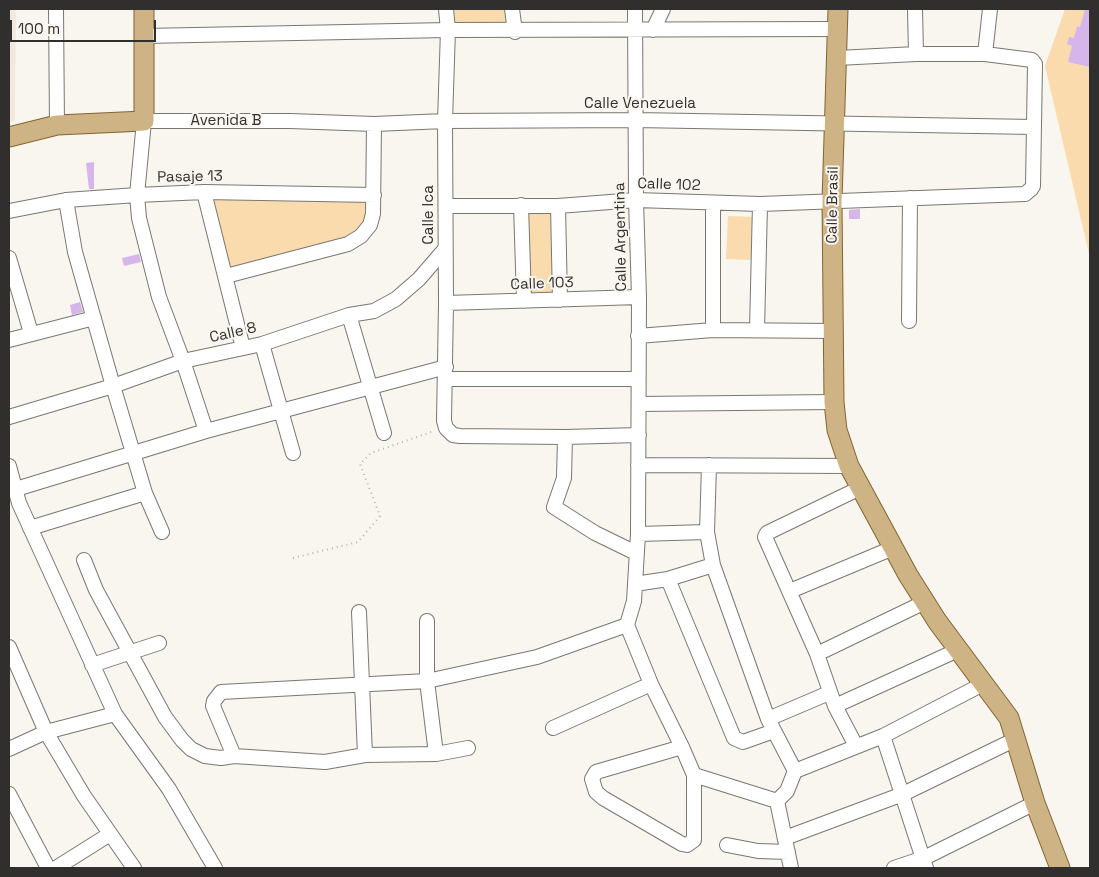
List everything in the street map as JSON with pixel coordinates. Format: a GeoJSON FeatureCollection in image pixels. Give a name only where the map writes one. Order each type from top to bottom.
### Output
{"type":"FeatureCollection","features":[{"type":"Feature","properties":{"kind":"main road"},"geometry":{"type":"LineString","coordinates":[[144,9],[144,121]]}},
{"type":"Feature","properties":{"kind":"main road","name":"Calle Brasil"},"geometry":{"type":"LineString","coordinates":[[838,9],[832,201],[834,402],[837,430],[849,466],[860,488],[925,602],[1009,718],[1055,867]]}},
{"type":"Feature","properties":{"kind":"main road","name":"Avenida B"},"geometry":{"type":"LineString","coordinates":[[9,137],[57,125],[144,121]]}},
{"type":"Feature","properties":{"kind":"street"},"geometry":{"type":"LineString","coordinates":[[56,9],[57,125]]}},
{"type":"Feature","properties":{"kind":"street","name":"Calle Ica"},"geometry":{"type":"LineString","coordinates":[[445,424],[445,121],[448,30],[446,9]]}},
{"type":"Feature","properties":{"kind":"street"},"geometry":{"type":"LineString","coordinates":[[512,9],[515,32]]}},
{"type":"Feature","properties":{"kind":"street","name":"Calle Argentina"},"geometry":{"type":"LineString","coordinates":[[627,625],[634,601],[638,534],[639,298],[636,200],[635,9]]}},
{"type":"Feature","properties":{"kind":"street"},"geometry":{"type":"LineString","coordinates":[[653,30],[663,9]]}},
{"type":"Feature","properties":{"kind":"street"},"geometry":{"type":"LineString","coordinates":[[915,9],[916,54]]}},
{"type":"Feature","properties":{"kind":"street"},"geometry":{"type":"LineString","coordinates":[[837,58],[916,54],[985,54],[990,9]]}},
{"type":"Feature","properties":{"kind":"street"},"geometry":{"type":"LineString","coordinates":[[144,36],[448,30],[515,32],[838,29]]}},
{"type":"Feature","properties":{"kind":"street","name":"Calle 102"},"geometry":{"type":"LineString","coordinates":[[446,206],[558,206],[636,200],[760,204],[1025,194],[1033,186],[1035,64],[1028,59],[985,54]]}},
{"type":"Feature","properties":{"kind":"street","name":"Calle Venezuela"},"geometry":{"type":"LineString","coordinates":[[445,121],[636,120],[1033,127]]}},
{"type":"Feature","properties":{"kind":"street"},"geometry":{"type":"LineString","coordinates":[[144,121],[137,195],[139,218],[159,297],[206,431]]}},
{"type":"Feature","properties":{"kind":"street","name":"Avenida B"},"geometry":{"type":"LineString","coordinates":[[144,121],[290,121],[374,124],[445,121]]}},
{"type":"Feature","properties":{"kind":"street"},"geometry":{"type":"LineString","coordinates":[[226,276],[348,244],[361,236],[370,225],[373,214],[374,124]]}},
{"type":"Feature","properties":{"kind":"street"},"geometry":{"type":"LineString","coordinates":[[204,192],[243,348]]}},
{"type":"Feature","properties":{"kind":"street","name":"Pasaje 13"},"geometry":{"type":"LineString","coordinates":[[9,212],[66,200],[137,195],[204,192],[374,194]]}},
{"type":"Feature","properties":{"kind":"street"},"geometry":{"type":"LineString","coordinates":[[909,321],[910,198]]}},
{"type":"Feature","properties":{"kind":"street"},"geometry":{"type":"LineString","coordinates":[[66,200],[75,252],[113,386],[145,493],[162,532]]}},
{"type":"Feature","properties":{"kind":"street"},"geometry":{"type":"LineString","coordinates":[[713,203],[714,330]]}},
{"type":"Feature","properties":{"kind":"street"},"geometry":{"type":"LineString","coordinates":[[757,330],[760,204]]}},
{"type":"Feature","properties":{"kind":"street"},"geometry":{"type":"LineString","coordinates":[[521,205],[524,300]]}},
{"type":"Feature","properties":{"kind":"street"},"geometry":{"type":"LineString","coordinates":[[558,206],[560,300]]}},
{"type":"Feature","properties":{"kind":"street","name":"Calle 8"},"geometry":{"type":"LineString","coordinates":[[9,417],[113,386],[183,361],[262,344],[349,315],[374,311],[396,299],[419,280],[445,249]]}},
{"type":"Feature","properties":{"kind":"street"},"geometry":{"type":"LineString","coordinates":[[9,258],[31,333]]}},
{"type":"Feature","properties":{"kind":"street","name":"Calle 103"},"geometry":{"type":"LineString","coordinates":[[446,303],[639,298]]}},
{"type":"Feature","properties":{"kind":"street"},"geometry":{"type":"LineString","coordinates":[[349,315],[384,433]]}},
{"type":"Feature","properties":{"kind":"street"},"geometry":{"type":"LineString","coordinates":[[9,340],[94,318]]}},
{"type":"Feature","properties":{"kind":"street"},"geometry":{"type":"LineString","coordinates":[[638,336],[714,330],[833,331]]}},
{"type":"Feature","properties":{"kind":"street"},"geometry":{"type":"LineString","coordinates":[[262,344],[293,453]]}},
{"type":"Feature","properties":{"kind":"street"},"geometry":{"type":"LineString","coordinates":[[15,500],[134,454],[206,431],[371,386],[446,373],[638,380]]}},
{"type":"Feature","properties":{"kind":"street"},"geometry":{"type":"LineString","coordinates":[[639,404],[834,402]]}},
{"type":"Feature","properties":{"kind":"street"},"geometry":{"type":"LineString","coordinates":[[445,424],[453,435],[565,437],[639,435]]}},
{"type":"Feature","properties":{"kind":"street"},"geometry":{"type":"LineString","coordinates":[[565,437],[564,478],[554,507],[595,533],[636,553]]}},
{"type":"Feature","properties":{"kind":"street"},"geometry":{"type":"LineString","coordinates":[[638,465],[849,466]]}},
{"type":"Feature","properties":{"kind":"street"},"geometry":{"type":"LineString","coordinates":[[709,465],[707,532],[713,566],[771,725],[795,771]]}},
{"type":"Feature","properties":{"kind":"street"},"geometry":{"type":"LineString","coordinates":[[9,466],[15,500],[30,528],[115,714],[169,789],[215,868]]}},
{"type":"Feature","properties":{"kind":"street"},"geometry":{"type":"LineString","coordinates":[[856,746],[829,693],[817,654],[766,541],[767,533],[860,488]]}},
{"type":"Feature","properties":{"kind":"street"},"geometry":{"type":"LineString","coordinates":[[30,528],[145,493]]}},
{"type":"Feature","properties":{"kind":"street"},"geometry":{"type":"LineString","coordinates":[[638,534],[707,532]]}},
{"type":"Feature","properties":{"kind":"street"},"geometry":{"type":"LineString","coordinates":[[790,591],[893,548]]}},
{"type":"Feature","properties":{"kind":"street"},"geometry":{"type":"LineString","coordinates":[[84,560],[96,590],[165,717],[191,749],[205,756],[325,762],[365,755],[436,754],[468,748]]}},
{"type":"Feature","properties":{"kind":"street"},"geometry":{"type":"LineString","coordinates":[[635,584],[668,579],[713,566]]}},
{"type":"Feature","properties":{"kind":"street"},"geometry":{"type":"LineString","coordinates":[[668,579],[734,738],[743,742],[829,693]]}},
{"type":"Feature","properties":{"kind":"street"},"geometry":{"type":"LineString","coordinates":[[817,654],[925,602]]}},
{"type":"Feature","properties":{"kind":"street"},"geometry":{"type":"LineString","coordinates":[[359,612],[365,755]]}},
{"type":"Feature","properties":{"kind":"street"},"geometry":{"type":"LineString","coordinates":[[427,621],[427,681],[436,754]]}},
{"type":"Feature","properties":{"kind":"street"},"geometry":{"type":"LineString","coordinates":[[234,756],[213,706],[214,701],[221,692],[427,681],[537,657],[627,625],[651,684],[682,747],[694,775],[694,840],[687,845],[682,844],[596,792],[592,779],[596,772],[682,747]]}},
{"type":"Feature","properties":{"kind":"street"},"geometry":{"type":"LineString","coordinates":[[92,665],[159,642]]}},
{"type":"Feature","properties":{"kind":"street"},"geometry":{"type":"LineString","coordinates":[[9,647],[46,732],[84,796],[134,868]]}},
{"type":"Feature","properties":{"kind":"street"},"geometry":{"type":"LineString","coordinates":[[835,706],[958,650]]}},
{"type":"Feature","properties":{"kind":"street"},"geometry":{"type":"LineString","coordinates":[[553,728],[651,684]]}},
{"type":"Feature","properties":{"kind":"street"},"geometry":{"type":"LineString","coordinates":[[777,801],[787,791],[795,771],[883,736],[983,684]]}},
{"type":"Feature","properties":{"kind":"street"},"geometry":{"type":"LineString","coordinates":[[9,749],[46,732],[115,714]]}},
{"type":"Feature","properties":{"kind":"street"},"geometry":{"type":"LineString","coordinates":[[883,736],[925,863]]}},
{"type":"Feature","properties":{"kind":"street"},"geometry":{"type":"LineString","coordinates":[[785,838],[903,794],[1016,739]]}},
{"type":"Feature","properties":{"kind":"street"},"geometry":{"type":"LineString","coordinates":[[694,775],[777,801]]}},
{"type":"Feature","properties":{"kind":"street"},"geometry":{"type":"LineString","coordinates":[[9,794],[48,868]]}},
{"type":"Feature","properties":{"kind":"street"},"geometry":{"type":"LineString","coordinates":[[777,801],[791,868]]}},
{"type":"Feature","properties":{"kind":"street"},"geometry":{"type":"LineString","coordinates":[[894,868],[925,863],[1035,803]]}},
{"type":"Feature","properties":{"kind":"street"},"geometry":{"type":"LineString","coordinates":[[56,868],[110,834]]}},
{"type":"Feature","properties":{"kind":"street"},"geometry":{"type":"LineString","coordinates":[[727,845],[758,851],[788,852]]}},
{"type":"Feature","properties":{"kind":"path"},"geometry":{"type":"LineString","coordinates":[[293,558],[358,542],[380,516],[360,464],[372,453],[445,424]]}},
{"type":"Feature","properties":{"kind":"shaded area"},"geometry":{"type":"Polygon","coordinates":[[[9,9],[15,9],[16,14],[15,121],[9,122],[9,9]]]}},
{"type":"Feature","properties":{"kind":"shaded area"},"geometry":{"type":"Polygon","coordinates":[[[451,9],[508,9],[511,27],[452,27],[451,9]]]}},
{"type":"Feature","properties":{"kind":"shaded area"},"geometry":{"type":"Polygon","coordinates":[[[1065,9],[1090,9],[1090,258],[1045,66],[1065,9]]]}},
{"type":"Feature","properties":{"kind":"shaded area"},"geometry":{"type":"Polygon","coordinates":[[[211,199],[370,200],[368,218],[358,233],[335,244],[231,271],[211,199]]]}},
{"type":"Feature","properties":{"kind":"shaded area"},"geometry":{"type":"Polygon","coordinates":[[[528,212],[556,212],[556,294],[528,295],[528,212]]]}},
{"type":"Feature","properties":{"kind":"shaded area"},"geometry":{"type":"Polygon","coordinates":[[[728,216],[755,217],[753,260],[726,259],[728,216]]]}},
{"type":"Feature","properties":{"kind":"building"},"geometry":{"type":"Polygon","coordinates":[[[1085,9],[1090,9],[1090,67],[1068,62],[1072,46],[1067,44],[1069,37],[1074,38],[1077,26],[1080,27],[1085,9]]]}},
{"type":"Feature","properties":{"kind":"building"},"geometry":{"type":"Polygon","coordinates":[[[94,162],[94,189],[89,189],[86,163],[94,162]]]}},
{"type":"Feature","properties":{"kind":"building"},"geometry":{"type":"Polygon","coordinates":[[[860,209],[860,219],[849,219],[849,210],[860,209]]]}},
{"type":"Feature","properties":{"kind":"building"},"geometry":{"type":"Polygon","coordinates":[[[139,254],[141,262],[124,266],[122,258],[139,254]]]}},
{"type":"Feature","properties":{"kind":"building"},"geometry":{"type":"Polygon","coordinates":[[[80,302],[83,312],[72,315],[70,305],[80,302]]]}}]}
